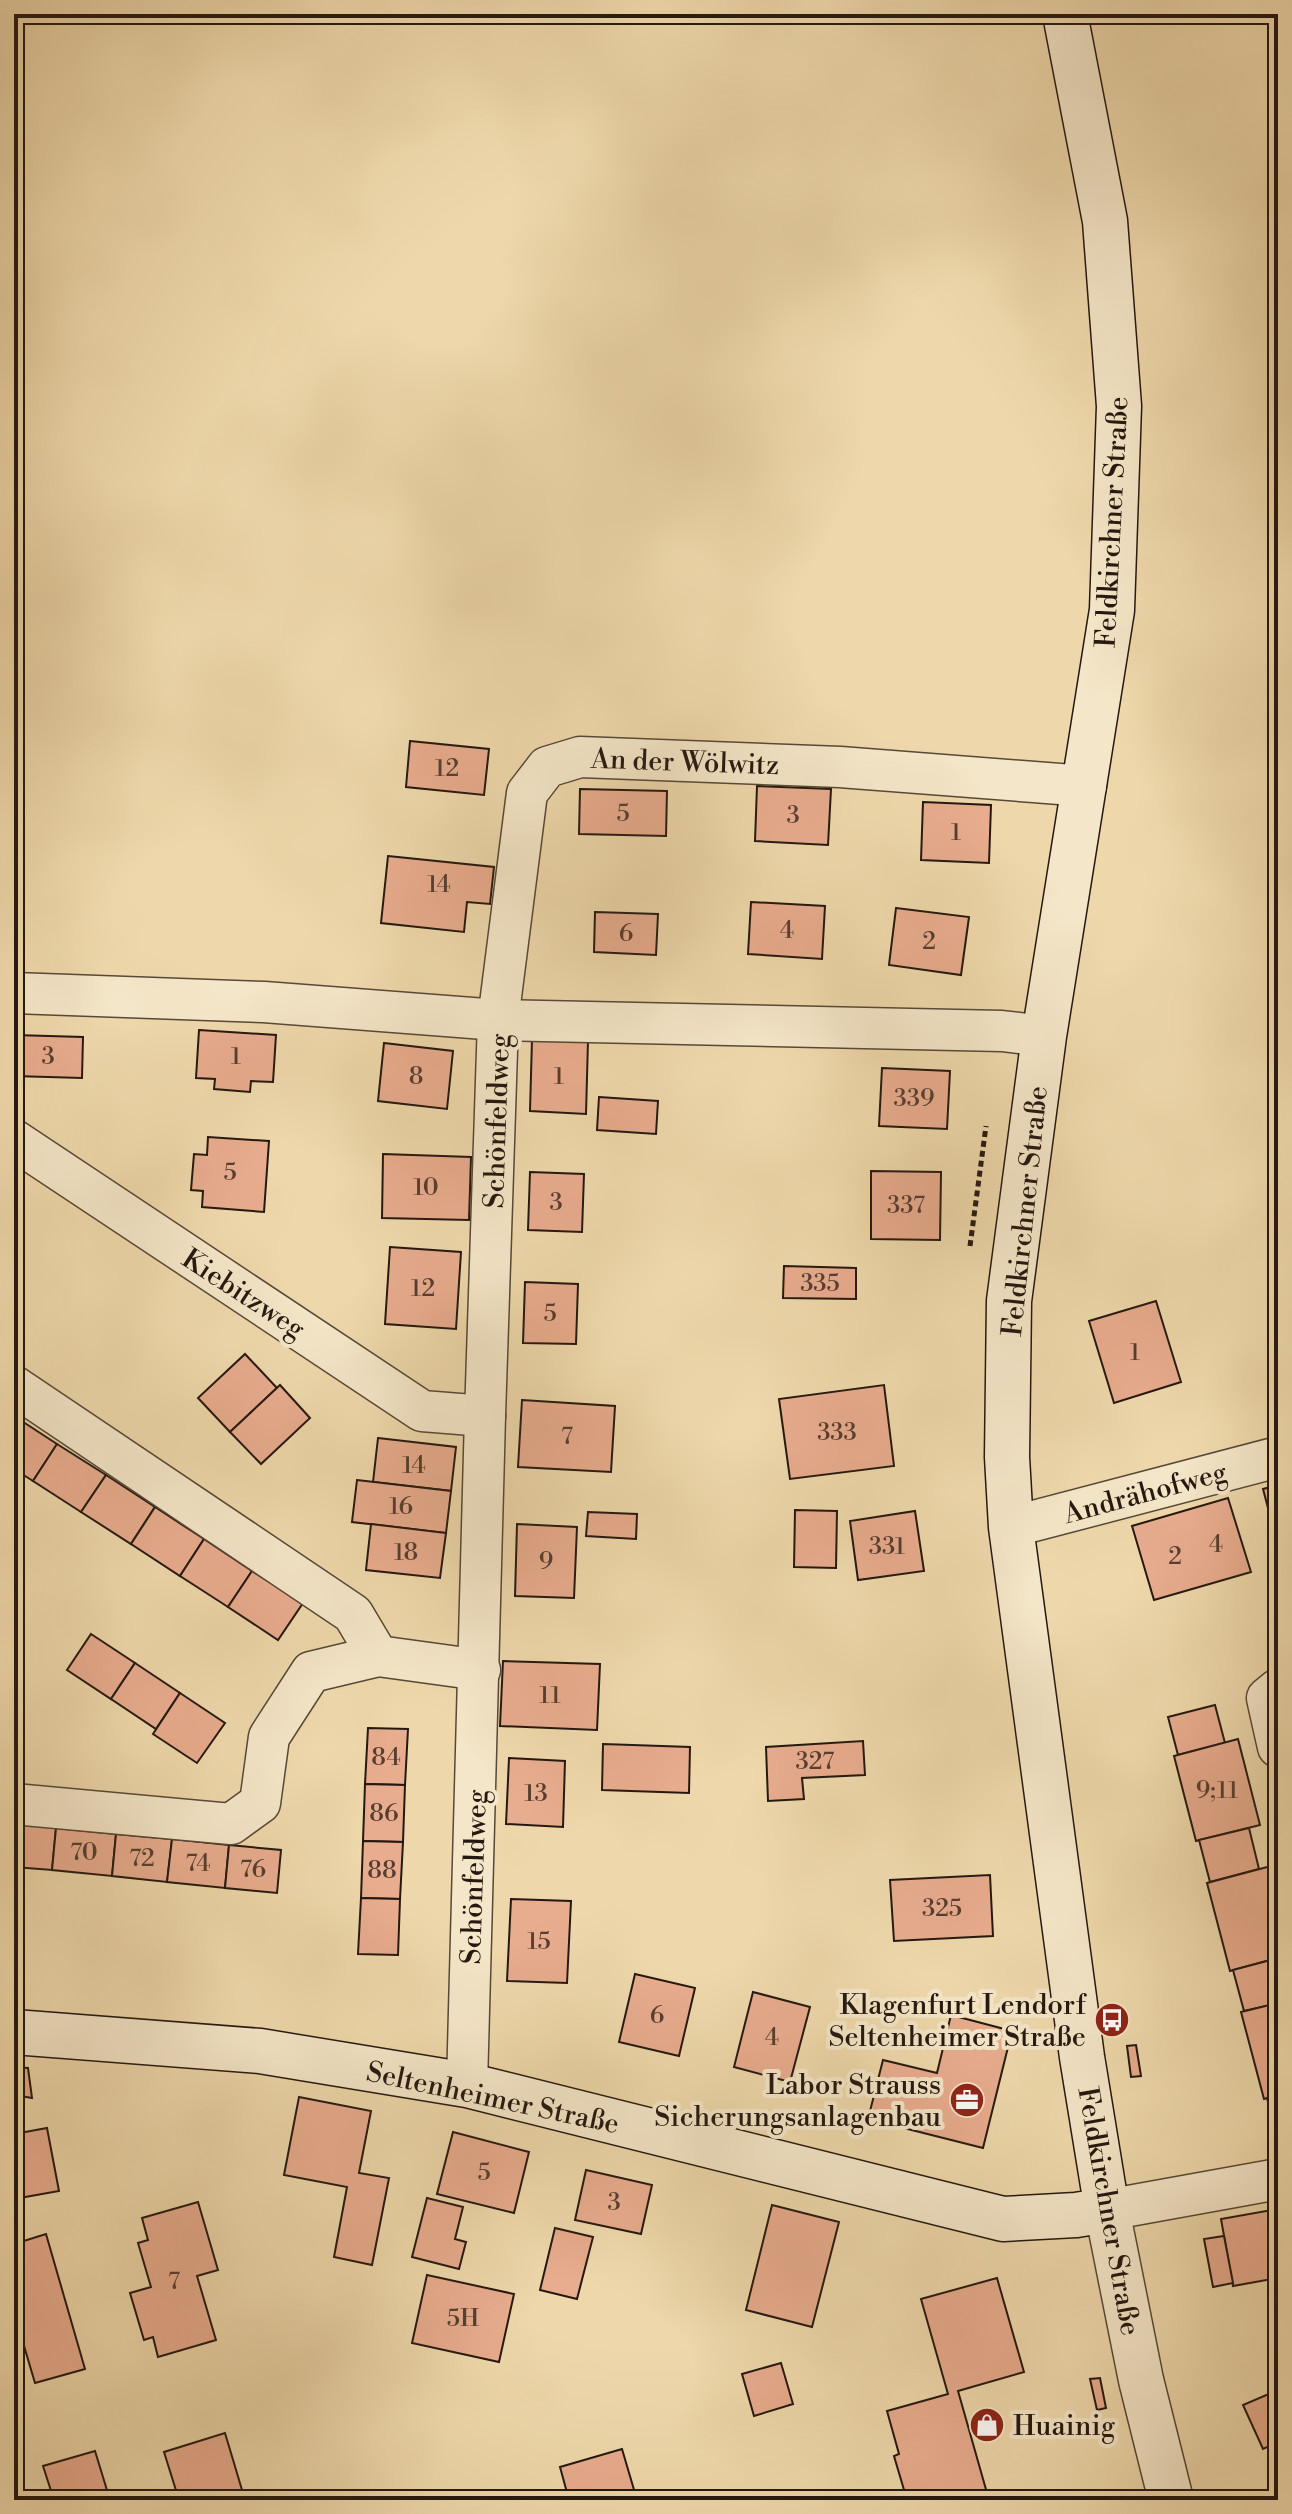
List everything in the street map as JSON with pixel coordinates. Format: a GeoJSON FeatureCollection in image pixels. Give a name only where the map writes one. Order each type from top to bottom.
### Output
{"type":"FeatureCollection","features":[{"type":"Feature","properties":{"kind":"main road","name":"Feldkirchner Straße"},"geometry":{"type":"LineString","coordinates":[[1065,14],[1105,221],[1119,406],[1112,610],[1044,1036],[1009,1301],[1007,1457],[1011,1527],[1080,2041],[1107,2210],[1141,2380],[1171,2500]]}},
{"type":"Feature","properties":{"kind":"main road","name":"Seltenheimer Straße"},"geometry":{"type":"LineString","coordinates":[[14,2032],[260,2051],[467,2085],[1003,2219],[1107,2210]]}},
{"type":"Feature","properties":{"kind":"street","name":"An der Wölwitz"},"geometry":{"type":"LineString","coordinates":[[498,1020],[527,793],[547,767],[580,757],[840,767],[1086,786]]}},
{"type":"Feature","properties":{"kind":"street"},"geometry":{"type":"LineString","coordinates":[[14,993],[264,1002],[498,1020]]}},
{"type":"Feature","properties":{"kind":"street","name":"Schönfeldweg"},"geometry":{"type":"LineString","coordinates":[[467,2085],[498,1020],[1002,1031],[1044,1036]]}},
{"type":"Feature","properties":{"kind":"street","name":"Kiebitzweg"},"geometry":{"type":"LineString","coordinates":[[14,1140],[422,1411],[485,1416]]}},
{"type":"Feature","properties":{"kind":"street"},"geometry":{"type":"LineString","coordinates":[[14,1386],[353,1614],[378,1656]]}},
{"type":"Feature","properties":{"kind":"street","name":"Andrähofweg"},"geometry":{"type":"LineString","coordinates":[[1011,1527],[1278,1457]]}},
{"type":"Feature","properties":{"kind":"street"},"geometry":{"type":"LineString","coordinates":[[14,1804],[231,1824],[260,1803],[269,1737],[311,1672],[378,1656],[480,1670]]}},
{"type":"Feature","properties":{"kind":"street"},"geometry":{"type":"LineString","coordinates":[[1278,1689],[1267,1698],[1278,1747]]}},
{"type":"Feature","properties":{"kind":"street"},"geometry":{"type":"LineString","coordinates":[[1107,2210],[1278,2179]]}},
{"type":"Feature","properties":{"kind":"building"},"geometry":{"type":"Polygon","coordinates":[[[410,741],[489,749],[484,795],[406,787],[410,741]]]}},
{"type":"Feature","properties":{"kind":"building"},"geometry":{"type":"Polygon","coordinates":[[[757,786],[831,789],[828,845],[755,841],[757,786]]]}},
{"type":"Feature","properties":{"kind":"building"},"geometry":{"type":"Polygon","coordinates":[[[580,789],[667,791],[666,836],[579,834],[580,789]]]}},
{"type":"Feature","properties":{"kind":"building"},"geometry":{"type":"Polygon","coordinates":[[[923,802],[991,805],[989,863],[921,860],[923,802]]]}},
{"type":"Feature","properties":{"kind":"building"},"geometry":{"type":"Polygon","coordinates":[[[388,856],[494,867],[490,904],[467,902],[464,932],[381,923],[388,856]]]}},
{"type":"Feature","properties":{"kind":"building"},"geometry":{"type":"Polygon","coordinates":[[[751,902],[825,906],[822,959],[748,954],[751,902]]]}},
{"type":"Feature","properties":{"kind":"building"},"geometry":{"type":"Polygon","coordinates":[[[896,908],[969,917],[961,975],[889,965],[896,908]]]}},
{"type":"Feature","properties":{"kind":"building"},"geometry":{"type":"Polygon","coordinates":[[[595,912],[658,914],[656,955],[594,952],[595,912]]]}},
{"type":"Feature","properties":{"kind":"building"},"geometry":{"type":"Polygon","coordinates":[[[199,1030],[276,1035],[273,1082],[251,1081],[250,1092],[214,1089],[215,1079],[196,1078],[199,1030]]]}},
{"type":"Feature","properties":{"kind":"building"},"geometry":{"type":"Polygon","coordinates":[[[14,1035],[83,1037],[82,1078],[14,1076],[14,1035]]]}},
{"type":"Feature","properties":{"kind":"building"},"geometry":{"type":"Polygon","coordinates":[[[532,1039],[588,1041],[586,1114],[530,1111],[532,1039]]]}},
{"type":"Feature","properties":{"kind":"building"},"geometry":{"type":"Polygon","coordinates":[[[384,1043],[453,1051],[447,1109],[378,1101],[384,1043]]]}},
{"type":"Feature","properties":{"kind":"building"},"geometry":{"type":"Polygon","coordinates":[[[882,1068],[950,1071],[947,1129],[879,1126],[882,1068]]]}},
{"type":"Feature","properties":{"kind":"building"},"geometry":{"type":"Polygon","coordinates":[[[599,1097],[658,1101],[656,1134],[597,1130],[599,1097]]]}},
{"type":"Feature","properties":{"kind":"building"},"geometry":{"type":"Polygon","coordinates":[[[208,1137],[269,1141],[264,1212],[202,1207],[203,1191],[191,1190],[194,1154],[207,1155],[208,1137]]]}},
{"type":"Feature","properties":{"kind":"building"},"geometry":{"type":"Polygon","coordinates":[[[383,1154],[471,1157],[469,1220],[382,1218],[383,1154]]]}},
{"type":"Feature","properties":{"kind":"building"},"geometry":{"type":"Polygon","coordinates":[[[871,1171],[941,1172],[940,1240],[871,1239],[871,1171]]]}},
{"type":"Feature","properties":{"kind":"building"},"geometry":{"type":"Polygon","coordinates":[[[530,1172],[584,1174],[582,1232],[528,1230],[530,1172]]]}},
{"type":"Feature","properties":{"kind":"building"},"geometry":{"type":"Polygon","coordinates":[[[390,1247],[461,1252],[456,1329],[385,1324],[390,1247]]]}},
{"type":"Feature","properties":{"kind":"building"},"geometry":{"type":"Polygon","coordinates":[[[784,1266],[856,1268],[856,1299],[783,1298],[784,1266]]]}},
{"type":"Feature","properties":{"kind":"building"},"geometry":{"type":"Polygon","coordinates":[[[525,1282],[578,1284],[576,1344],[523,1343],[525,1282]]]}},
{"type":"Feature","properties":{"kind":"building"},"geometry":{"type":"Polygon","coordinates":[[[1156,1301],[1181,1382],[1114,1403],[1089,1321],[1156,1301]]]}},
{"type":"Feature","properties":{"kind":"building"},"geometry":{"type":"Polygon","coordinates":[[[245,1354],[277,1388],[230,1432],[198,1398],[245,1354]]]}},
{"type":"Feature","properties":{"kind":"building"},"geometry":{"type":"Polygon","coordinates":[[[280,1385],[310,1418],[261,1464],[230,1432],[280,1385]]]}},
{"type":"Feature","properties":{"kind":"building"},"geometry":{"type":"Polygon","coordinates":[[[884,1385],[894,1466],[790,1479],[779,1399],[884,1385]]]}},
{"type":"Feature","properties":{"kind":"building"},"geometry":{"type":"Polygon","coordinates":[[[522,1400],[615,1406],[611,1472],[518,1467],[522,1400]]]}},
{"type":"Feature","properties":{"kind":"building"},"geometry":{"type":"Polygon","coordinates":[[[14,1416],[57,1444],[33,1481],[14,1469],[14,1416]]]}},
{"type":"Feature","properties":{"kind":"building"},"geometry":{"type":"Polygon","coordinates":[[[378,1438],[456,1447],[451,1491],[373,1482],[378,1438]]]}},
{"type":"Feature","properties":{"kind":"building"},"geometry":{"type":"Polygon","coordinates":[[[57,1444],[106,1475],[81,1512],[33,1481],[57,1444]]]}},
{"type":"Feature","properties":{"kind":"building"},"geometry":{"type":"Polygon","coordinates":[[[106,1475],[155,1507],[131,1544],[81,1512],[106,1475]]]}},
{"type":"Feature","properties":{"kind":"building"},"geometry":{"type":"Polygon","coordinates":[[[357,1480],[451,1491],[446,1533],[352,1522],[357,1480]]]}},
{"type":"Feature","properties":{"kind":"building"},"geometry":{"type":"Polygon","coordinates":[[[1278,1485],[1278,1546],[1263,1489],[1278,1485]]]}},
{"type":"Feature","properties":{"kind":"building"},"geometry":{"type":"Polygon","coordinates":[[[1228,1498],[1251,1572],[1154,1600],[1132,1526],[1228,1498]]]}},
{"type":"Feature","properties":{"kind":"building"},"geometry":{"type":"Polygon","coordinates":[[[155,1507],[204,1539],[180,1576],[131,1544],[155,1507]]]}},
{"type":"Feature","properties":{"kind":"building"},"geometry":{"type":"Polygon","coordinates":[[[795,1510],[837,1511],[836,1568],[794,1567],[795,1510]]]}},
{"type":"Feature","properties":{"kind":"building"},"geometry":{"type":"Polygon","coordinates":[[[915,1511],[924,1571],[858,1580],[850,1521],[915,1511]]]}},
{"type":"Feature","properties":{"kind":"building"},"geometry":{"type":"Polygon","coordinates":[[[588,1512],[637,1514],[636,1539],[586,1536],[588,1512]]]}},
{"type":"Feature","properties":{"kind":"building"},"geometry":{"type":"Polygon","coordinates":[[[371,1524],[446,1533],[440,1578],[366,1570],[371,1524]]]}},
{"type":"Feature","properties":{"kind":"building"},"geometry":{"type":"Polygon","coordinates":[[[517,1524],[577,1527],[574,1598],[515,1596],[517,1524]]]}},
{"type":"Feature","properties":{"kind":"building"},"geometry":{"type":"Polygon","coordinates":[[[204,1539],[252,1571],[228,1607],[180,1576],[204,1539]]]}},
{"type":"Feature","properties":{"kind":"building"},"geometry":{"type":"Polygon","coordinates":[[[252,1571],[303,1603],[278,1640],[228,1607],[252,1571]]]}},
{"type":"Feature","properties":{"kind":"building"},"geometry":{"type":"Polygon","coordinates":[[[91,1634],[135,1663],[111,1699],[67,1670],[91,1634]]]}},
{"type":"Feature","properties":{"kind":"building"},"geometry":{"type":"Polygon","coordinates":[[[503,1661],[600,1664],[597,1730],[500,1726],[503,1661]]]}},
{"type":"Feature","properties":{"kind":"building"},"geometry":{"type":"Polygon","coordinates":[[[135,1663],[180,1693],[156,1729],[111,1699],[135,1663]]]}},
{"type":"Feature","properties":{"kind":"building"},"geometry":{"type":"Polygon","coordinates":[[[180,1693],[225,1723],[197,1763],[153,1734],[180,1693]]]}},
{"type":"Feature","properties":{"kind":"building"},"geometry":{"type":"Polygon","coordinates":[[[1215,1705],[1225,1743],[1178,1755],[1168,1717],[1215,1705]]]}},
{"type":"Feature","properties":{"kind":"building"},"geometry":{"type":"Polygon","coordinates":[[[368,1728],[408,1729],[405,1785],[365,1784],[368,1728]]]}},
{"type":"Feature","properties":{"kind":"building"},"geometry":{"type":"Polygon","coordinates":[[[1238,1739],[1260,1825],[1196,1841],[1174,1756],[1238,1739]]]}},
{"type":"Feature","properties":{"kind":"building"},"geometry":{"type":"Polygon","coordinates":[[[863,1741],[865,1775],[802,1778],[804,1799],[768,1801],[766,1747],[863,1741]]]}},
{"type":"Feature","properties":{"kind":"building"},"geometry":{"type":"Polygon","coordinates":[[[603,1744],[690,1747],[689,1793],[602,1790],[603,1744]]]}},
{"type":"Feature","properties":{"kind":"building"},"geometry":{"type":"Polygon","coordinates":[[[509,1758],[565,1761],[563,1827],[506,1824],[509,1758]]]}},
{"type":"Feature","properties":{"kind":"building"},"geometry":{"type":"Polygon","coordinates":[[[365,1784],[405,1785],[403,1842],[363,1841],[365,1784]]]}},
{"type":"Feature","properties":{"kind":"building"},"geometry":{"type":"Polygon","coordinates":[[[14,1823],[56,1828],[52,1870],[14,1867],[14,1823]]]}},
{"type":"Feature","properties":{"kind":"building"},"geometry":{"type":"Polygon","coordinates":[[[56,1828],[116,1834],[112,1876],[52,1870],[56,1828]]]}},
{"type":"Feature","properties":{"kind":"building"},"geometry":{"type":"Polygon","coordinates":[[[1249,1828],[1259,1869],[1210,1882],[1199,1840],[1249,1828]]]}},
{"type":"Feature","properties":{"kind":"building"},"geometry":{"type":"Polygon","coordinates":[[[116,1834],[172,1839],[167,1882],[112,1876],[116,1834]]]}},
{"type":"Feature","properties":{"kind":"building"},"geometry":{"type":"Polygon","coordinates":[[[172,1839],[229,1845],[225,1888],[167,1882],[172,1839]]]}},
{"type":"Feature","properties":{"kind":"building"},"geometry":{"type":"Polygon","coordinates":[[[363,1841],[403,1842],[400,1899],[361,1898],[363,1841]]]}},
{"type":"Feature","properties":{"kind":"building"},"geometry":{"type":"Polygon","coordinates":[[[229,1845],[281,1850],[277,1893],[225,1888],[229,1845]]]}},
{"type":"Feature","properties":{"kind":"building"},"geometry":{"type":"Polygon","coordinates":[[[1271,1866],[1278,1892],[1278,1958],[1230,1971],[1207,1883],[1271,1866]]]}},
{"type":"Feature","properties":{"kind":"building"},"geometry":{"type":"Polygon","coordinates":[[[990,1875],[993,1936],[894,1941],[890,1880],[990,1875]]]}},
{"type":"Feature","properties":{"kind":"building"},"geometry":{"type":"Polygon","coordinates":[[[361,1898],[400,1899],[398,1955],[358,1954],[361,1898]]]}},
{"type":"Feature","properties":{"kind":"building"},"geometry":{"type":"Polygon","coordinates":[[[511,1899],[571,1901],[567,1983],[507,1981],[511,1899]]]}},
{"type":"Feature","properties":{"kind":"building"},"geometry":{"type":"Polygon","coordinates":[[[1278,1958],[1278,2003],[1244,2011],[1233,1970],[1278,1958]]]}},
{"type":"Feature","properties":{"kind":"building"},"geometry":{"type":"Polygon","coordinates":[[[635,1974],[695,1988],[679,2056],[619,2042],[635,1974]]]}},
{"type":"Feature","properties":{"kind":"building"},"geometry":{"type":"Polygon","coordinates":[[[753,1992],[810,2007],[790,2082],[734,2067],[753,1992]]]}},
{"type":"Feature","properties":{"kind":"building"},"geometry":{"type":"Polygon","coordinates":[[[1278,2003],[1278,2095],[1264,2099],[1241,2012],[1278,2003]]]}},
{"type":"Feature","properties":{"kind":"building"},"geometry":{"type":"Polygon","coordinates":[[[951,2015],[1012,2031],[983,2148],[868,2119],[883,2060],[937,2073],[951,2015]]]}},
{"type":"Feature","properties":{"kind":"building"},"geometry":{"type":"Polygon","coordinates":[[[1136,2045],[1141,2076],[1131,2077],[1127,2046],[1136,2045]]]}},
{"type":"Feature","properties":{"kind":"building"},"geometry":{"type":"Polygon","coordinates":[[[14,2067],[28,2068],[32,2098],[14,2095],[14,2067]]]}},
{"type":"Feature","properties":{"kind":"building"},"geometry":{"type":"Polygon","coordinates":[[[1278,2095],[1278,2116],[1272,2117],[1267,2098],[1278,2095]]]}},
{"type":"Feature","properties":{"kind":"building"},"geometry":{"type":"Polygon","coordinates":[[[299,2097],[371,2111],[359,2173],[389,2178],[372,2265],[334,2257],[347,2187],[284,2175],[299,2097]]]}},
{"type":"Feature","properties":{"kind":"building"},"geometry":{"type":"Polygon","coordinates":[[[47,2128],[59,2191],[14,2199],[14,2134],[47,2128]]]}},
{"type":"Feature","properties":{"kind":"building"},"geometry":{"type":"Polygon","coordinates":[[[453,2132],[529,2152],[514,2213],[437,2194],[453,2132]]]}},
{"type":"Feature","properties":{"kind":"building"},"geometry":{"type":"Polygon","coordinates":[[[586,2170],[652,2185],[641,2234],[575,2220],[586,2170]]]}},
{"type":"Feature","properties":{"kind":"building"},"geometry":{"type":"Polygon","coordinates":[[[427,2198],[463,2207],[455,2239],[466,2242],[459,2269],[412,2257],[427,2198]]]}},
{"type":"Feature","properties":{"kind":"building"},"geometry":{"type":"Polygon","coordinates":[[[198,2202],[218,2270],[197,2276],[216,2340],[158,2357],[153,2337],[144,2340],[130,2293],[151,2287],[138,2243],[148,2240],[142,2218],[198,2202]]]}},
{"type":"Feature","properties":{"kind":"building"},"geometry":{"type":"Polygon","coordinates":[[[772,2205],[839,2222],[812,2327],[746,2310],[772,2205]]]}},
{"type":"Feature","properties":{"kind":"building"},"geometry":{"type":"Polygon","coordinates":[[[1278,2209],[1278,2278],[1233,2286],[1221,2219],[1278,2209]]]}},
{"type":"Feature","properties":{"kind":"building"},"geometry":{"type":"Polygon","coordinates":[[[555,2228],[593,2237],[577,2299],[540,2290],[555,2228]]]}},
{"type":"Feature","properties":{"kind":"building"},"geometry":{"type":"Polygon","coordinates":[[[46,2234],[85,2369],[35,2383],[14,2312],[14,2244],[46,2234]]]}},
{"type":"Feature","properties":{"kind":"building"},"geometry":{"type":"Polygon","coordinates":[[[1224,2236],[1233,2283],[1213,2287],[1204,2239],[1224,2236]]]}},
{"type":"Feature","properties":{"kind":"building"},"geometry":{"type":"Polygon","coordinates":[[[427,2275],[514,2294],[499,2362],[412,2343],[427,2275]]]}},
{"type":"Feature","properties":{"kind":"building"},"geometry":{"type":"Polygon","coordinates":[[[997,2278],[1024,2372],[958,2391],[989,2500],[907,2500],[894,2456],[899,2454],[887,2411],[948,2394],[921,2299],[997,2278]]]}},
{"type":"Feature","properties":{"kind":"building"},"geometry":{"type":"Polygon","coordinates":[[[781,2363],[793,2404],[754,2416],[742,2374],[781,2363]]]}},
{"type":"Feature","properties":{"kind":"building"},"geometry":{"type":"Polygon","coordinates":[[[1100,2378],[1106,2408],[1097,2410],[1090,2379],[1100,2378]]]}},
{"type":"Feature","properties":{"kind":"building"},"geometry":{"type":"Polygon","coordinates":[[[1278,2390],[1278,2442],[1263,2449],[1243,2405],[1278,2390]]]}},
{"type":"Feature","properties":{"kind":"building"},"geometry":{"type":"Polygon","coordinates":[[[225,2433],[245,2500],[179,2500],[164,2452],[225,2433]]]}},
{"type":"Feature","properties":{"kind":"building"},"geometry":{"type":"Polygon","coordinates":[[[622,2449],[637,2500],[569,2500],[560,2467],[622,2449]]]}},
{"type":"Feature","properties":{"kind":"building"},"geometry":{"type":"Polygon","coordinates":[[[95,2451],[110,2500],[54,2500],[43,2466],[95,2451]]]}},
{"type":"Feature","properties":{"kind":"place","name":"Klagenfurt Lendorf Seltenheimer Straße"},"geometry":{"type":"Point","coordinates":[1112,2020]}},
{"type":"Feature","properties":{"kind":"place","name":"Labor Strauss Sicherungsanlagenbau"},"geometry":{"type":"Point","coordinates":[967,2100]}},
{"type":"Feature","properties":{"kind":"place","name":"Huainig"},"geometry":{"type":"Point","coordinates":[987,2425]}}]}
